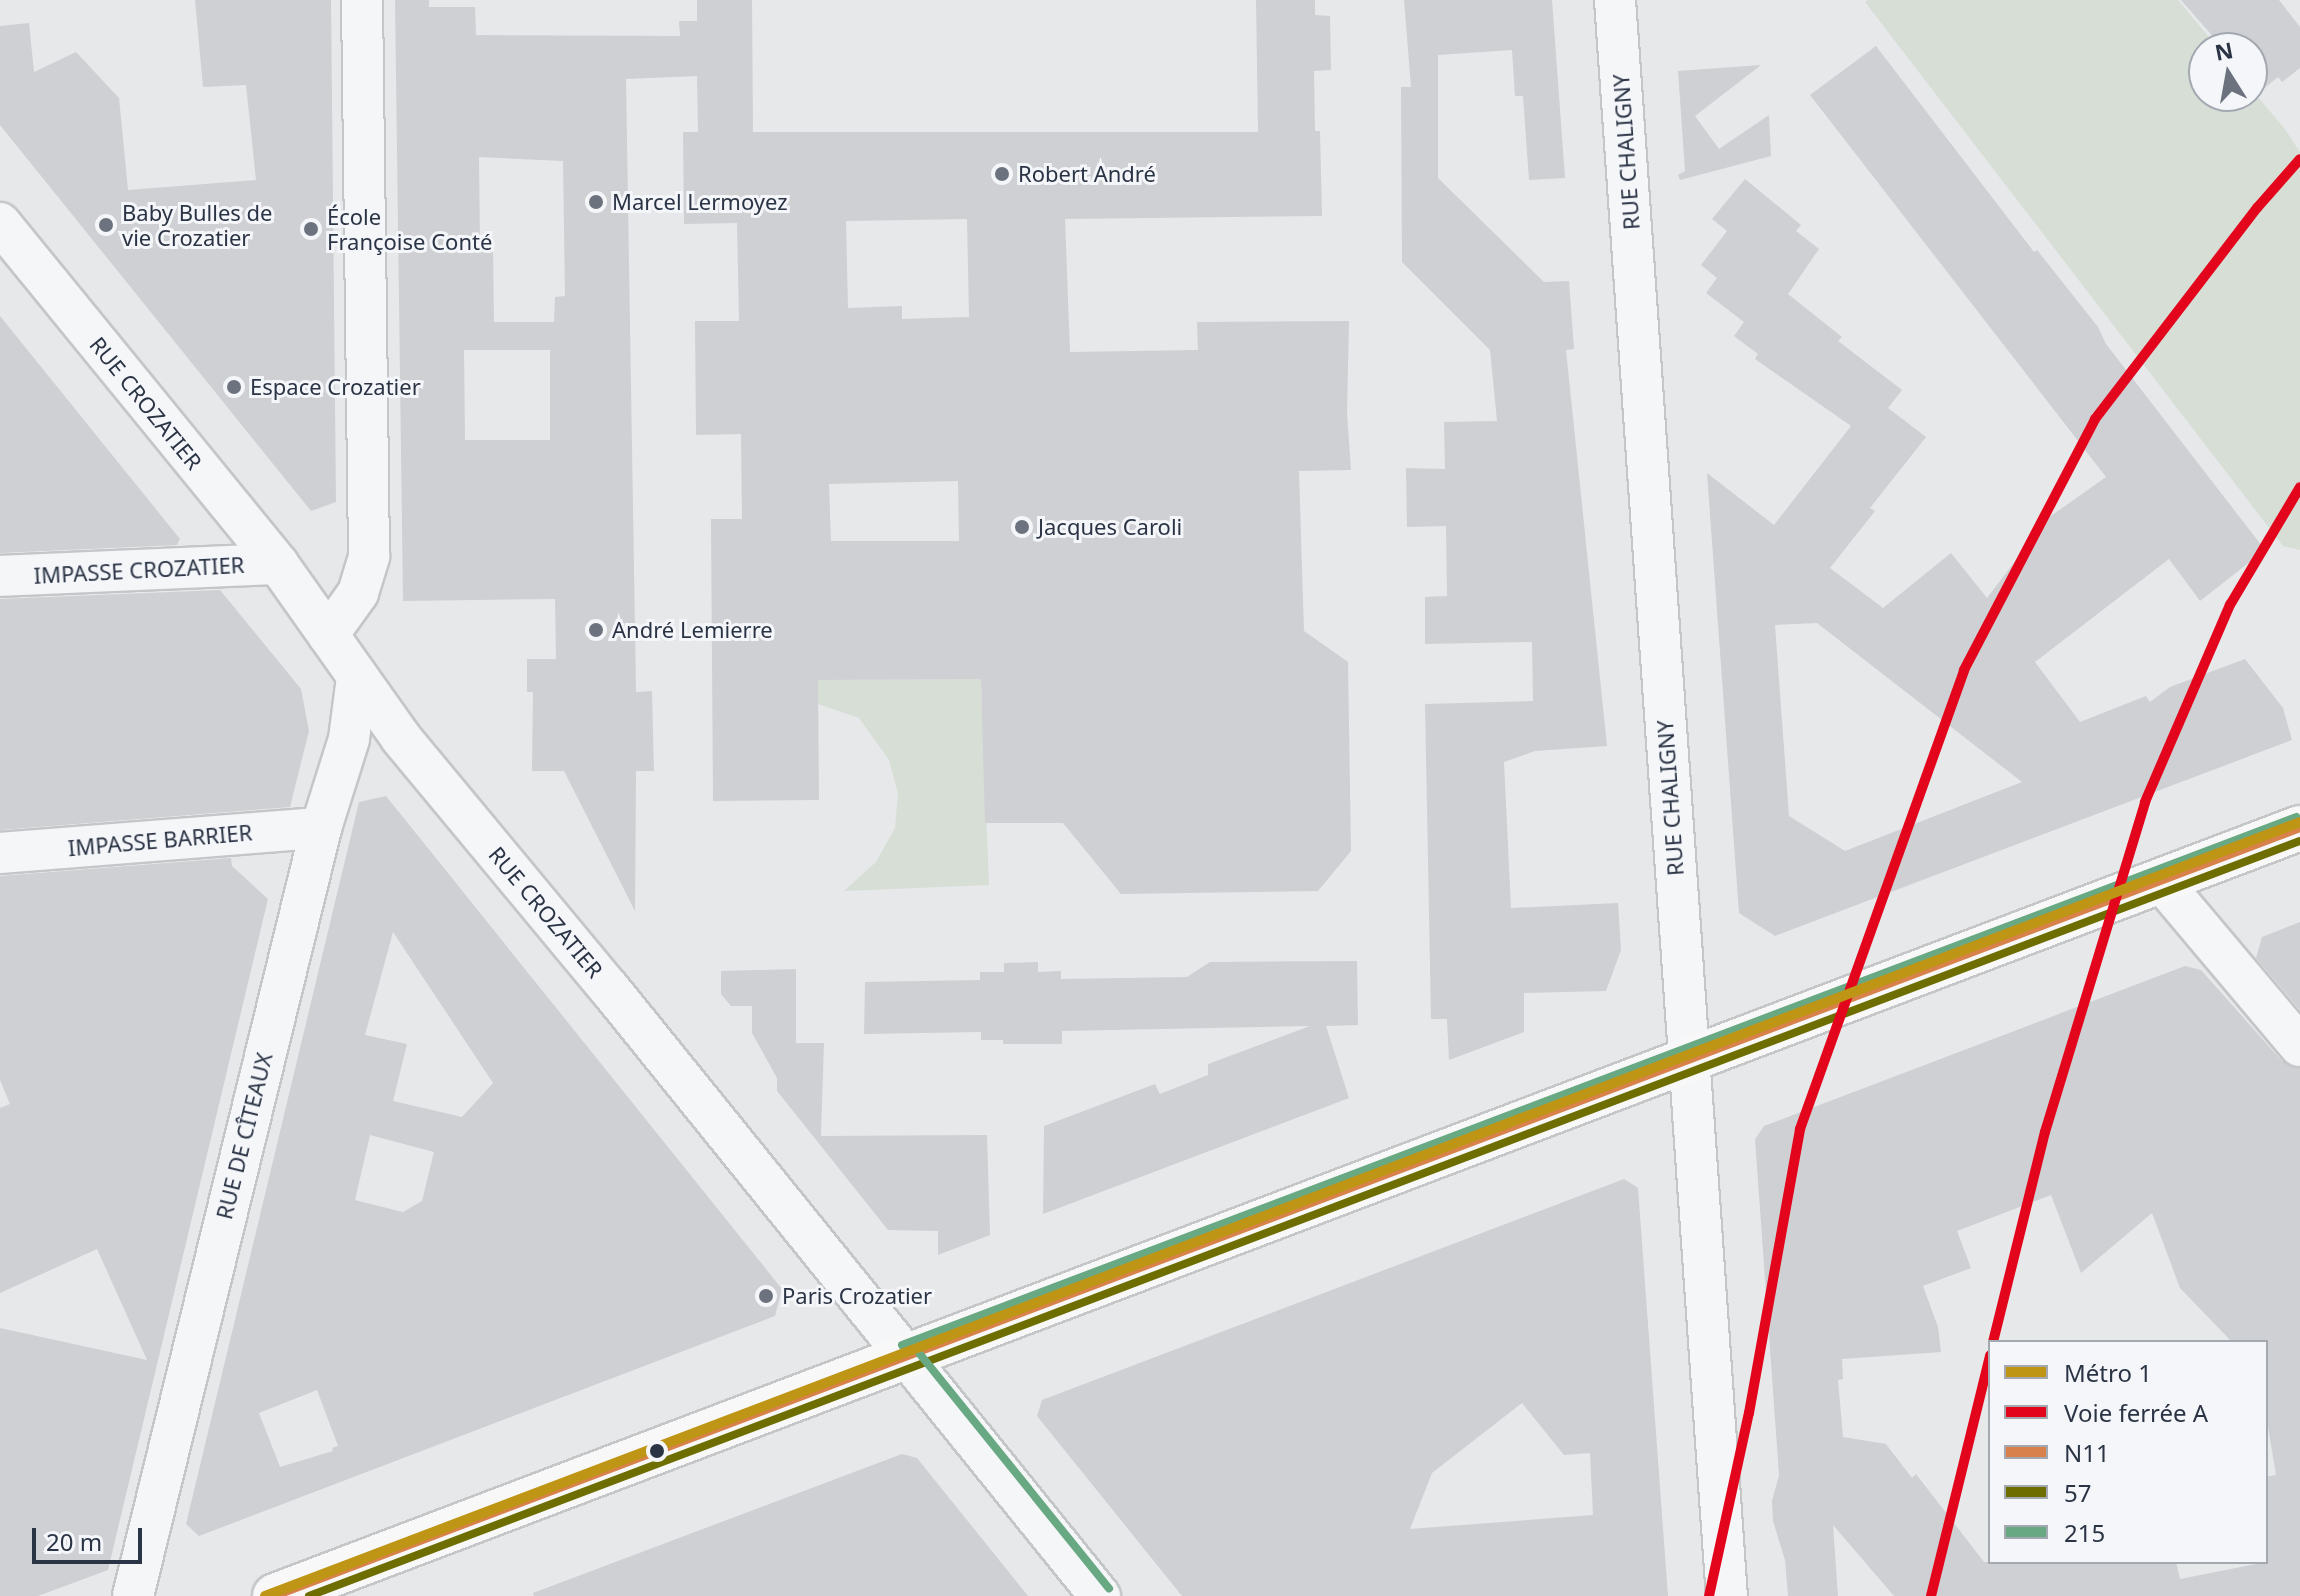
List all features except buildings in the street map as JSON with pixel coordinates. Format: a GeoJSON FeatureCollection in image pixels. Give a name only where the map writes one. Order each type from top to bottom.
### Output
{"type":"FeatureCollection","features":[{"type":"Feature","properties":{"kind":"main road"},"geometry":{"type":"LineString","coordinates":[[275,1596],[2300,828]]}},
{"type":"Feature","properties":{"kind":"street"},"geometry":{"type":"LineString","coordinates":[[328,635],[358,593],[369,556],[362,0]]}},
{"type":"Feature","properties":{"kind":"street","name":"RUE CHALIGNY"},"geometry":{"type":"LineString","coordinates":[[1615,0],[1727,1596]]}},
{"type":"Feature","properties":{"kind":"street","name":"RUE CROZATIER"},"geometry":{"type":"LineString","coordinates":[[0,223],[278,564],[401,738],[1100,1596]]}},
{"type":"Feature","properties":{"kind":"street","name":"IMPASSE CROZATIER"},"geometry":{"type":"LineString","coordinates":[[0,576],[278,564]]}},
{"type":"Feature","properties":{"kind":"street","name":"RUE DE CÎTEAUX"},"geometry":{"type":"LineString","coordinates":[[133,1596],[321,828],[349,739],[357,677]]}},
{"type":"Feature","properties":{"kind":"street","name":"IMPASSE BARRIER"},"geometry":{"type":"LineString","coordinates":[[0,853],[321,828]]}},
{"type":"Feature","properties":{"kind":"street"},"geometry":{"type":"LineString","coordinates":[[2160,880],[2300,1046]]}},
{"type":"Feature","properties":{"kind":"shaded area"},"geometry":{"type":"Polygon","coordinates":[[[2178,0],[2205,32],[2188,32],[2188,112],[2268,112],[2268,109],[2284,128],[2300,152],[2300,550],[2283,546],[1865,2],[2178,0]]]}},
{"type":"Feature","properties":{"kind":"shaded area"},"geometry":{"type":"Polygon","coordinates":[[[980,660],[989,885],[844,891],[876,862],[895,828],[898,793],[889,760],[859,718],[818,704],[809,680],[943,679],[980,660]]]}},
{"type":"Feature","properties":{"kind":"metro line","name":"1"},"geometry":{"type":"LineString","coordinates":[[265,1596],[2300,822]]}},
{"type":"Feature","properties":{"kind":"rail line","name":"A"},"geometry":{"type":"LineString","coordinates":[[1709,1596],[1749,1413],[1800,1129],[1964,670],[2095,419],[2257,208],[2300,159]]}},
{"type":"Feature","properties":{"kind":"rail line","name":"A"},"geometry":{"type":"LineString","coordinates":[[1993,1340],[2045,1132],[2145,802],[2230,605],[2300,487]]}},
{"type":"Feature","properties":{"kind":"rail line","name":"A"},"geometry":{"type":"LineString","coordinates":[[1931,1596],[1988,1363]]}},
{"type":"Feature","properties":{"kind":"transit line","name":"215"},"geometry":{"type":"LineString","coordinates":[[902,1345],[2296,817]]}},
{"type":"Feature","properties":{"kind":"transit line","name":"N11"},"geometry":{"type":"LineString","coordinates":[[275,1596],[2300,828]]}},
{"type":"Feature","properties":{"kind":"transit line","name":"57"},"geometry":{"type":"LineString","coordinates":[[309,1596],[2300,841]]}},
{"type":"Feature","properties":{"kind":"transit line","name":"215"},"geometry":{"type":"LineString","coordinates":[[915,1348],[1109,1588]]}},
{"type":"Feature","properties":{"kind":"place","name":"Robert André"},"geometry":{"type":"Point","coordinates":[1002,174]}},
{"type":"Feature","properties":{"kind":"place","name":"Marcel Lermoyez"},"geometry":{"type":"Point","coordinates":[596,202]}},
{"type":"Feature","properties":{"kind":"place","name":"Baby Bulles de vie Crozatier"},"geometry":{"type":"Point","coordinates":[106,225]}},
{"type":"Feature","properties":{"kind":"place","name":"École Françoise Conté"},"geometry":{"type":"Point","coordinates":[311,229]}},
{"type":"Feature","properties":{"kind":"place","name":"Espace Crozatier"},"geometry":{"type":"Point","coordinates":[234,387]}},
{"type":"Feature","properties":{"kind":"place","name":"Jacques Caroli"},"geometry":{"type":"Point","coordinates":[1022,527]}},
{"type":"Feature","properties":{"kind":"place","name":"André Lemierre"},"geometry":{"type":"Point","coordinates":[596,630]}},
{"type":"Feature","properties":{"kind":"place","name":"Paris Crozatier"},"geometry":{"type":"Point","coordinates":[766,1296]}}]}
